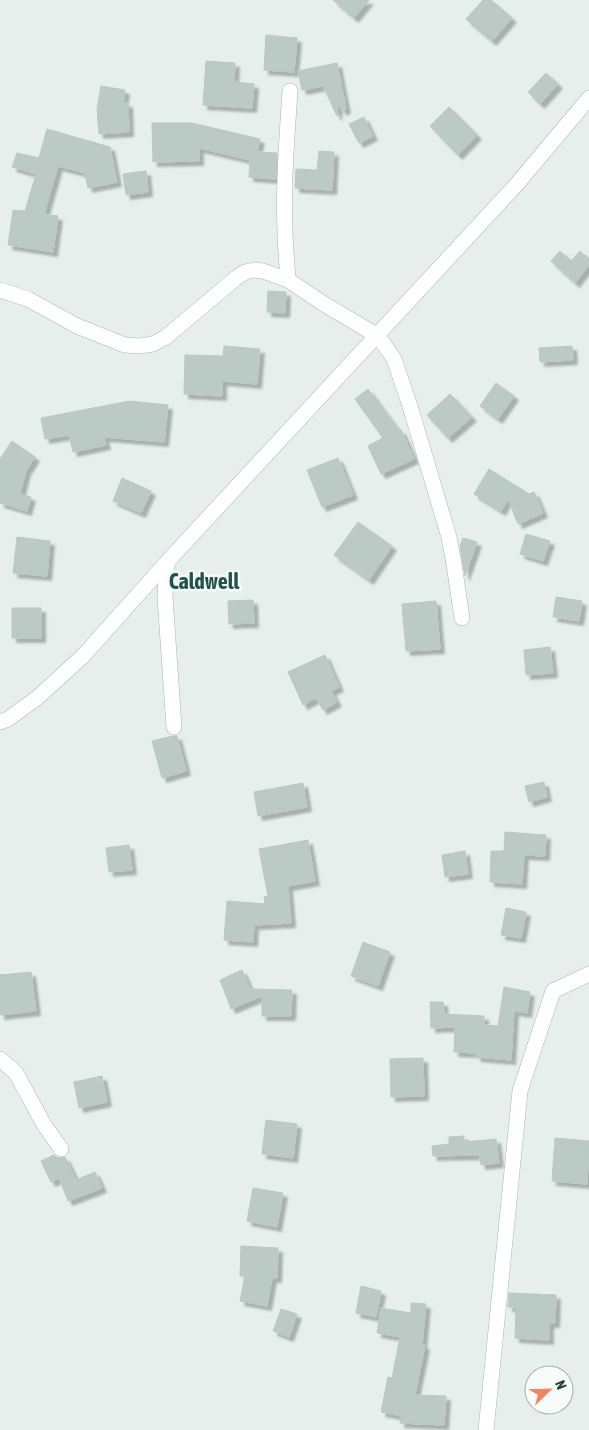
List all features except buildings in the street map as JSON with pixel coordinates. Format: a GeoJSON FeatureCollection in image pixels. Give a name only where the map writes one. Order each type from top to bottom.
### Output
{"type":"FeatureCollection","features":[{"type":"Feature","properties":{"kind":"street"},"geometry":{"type":"LineString","coordinates":[[288,280],[285,229],[285,155],[290,91]]}},
{"type":"Feature","properties":{"kind":"street"},"geometry":{"type":"LineString","coordinates":[[0,722],[8,719],[37,698],[83,656],[517,184],[589,98]]}},
{"type":"Feature","properties":{"kind":"street"},"geometry":{"type":"LineString","coordinates":[[0,290],[28,300],[77,326],[125,344],[140,346],[152,344],[166,337],[245,272],[263,270],[288,280],[378,336],[394,359],[440,504],[454,564],[462,618]]}},
{"type":"Feature","properties":{"kind":"street"},"geometry":{"type":"LineString","coordinates":[[168,562],[165,597],[174,727]]}},
{"type":"Feature","properties":{"kind":"street"},"geometry":{"type":"LineString","coordinates":[[486,1430],[520,1091],[553,991],[589,974]]}},
{"type":"Feature","properties":{"kind":"street"},"geometry":{"type":"LineString","coordinates":[[0,1059],[16,1074],[43,1123],[61,1149]]}},
{"type":"Feature","properties":{"kind":"district","name":"Caldwell"},"geometry":{"type":"Point","coordinates":[204,581]}}]}
